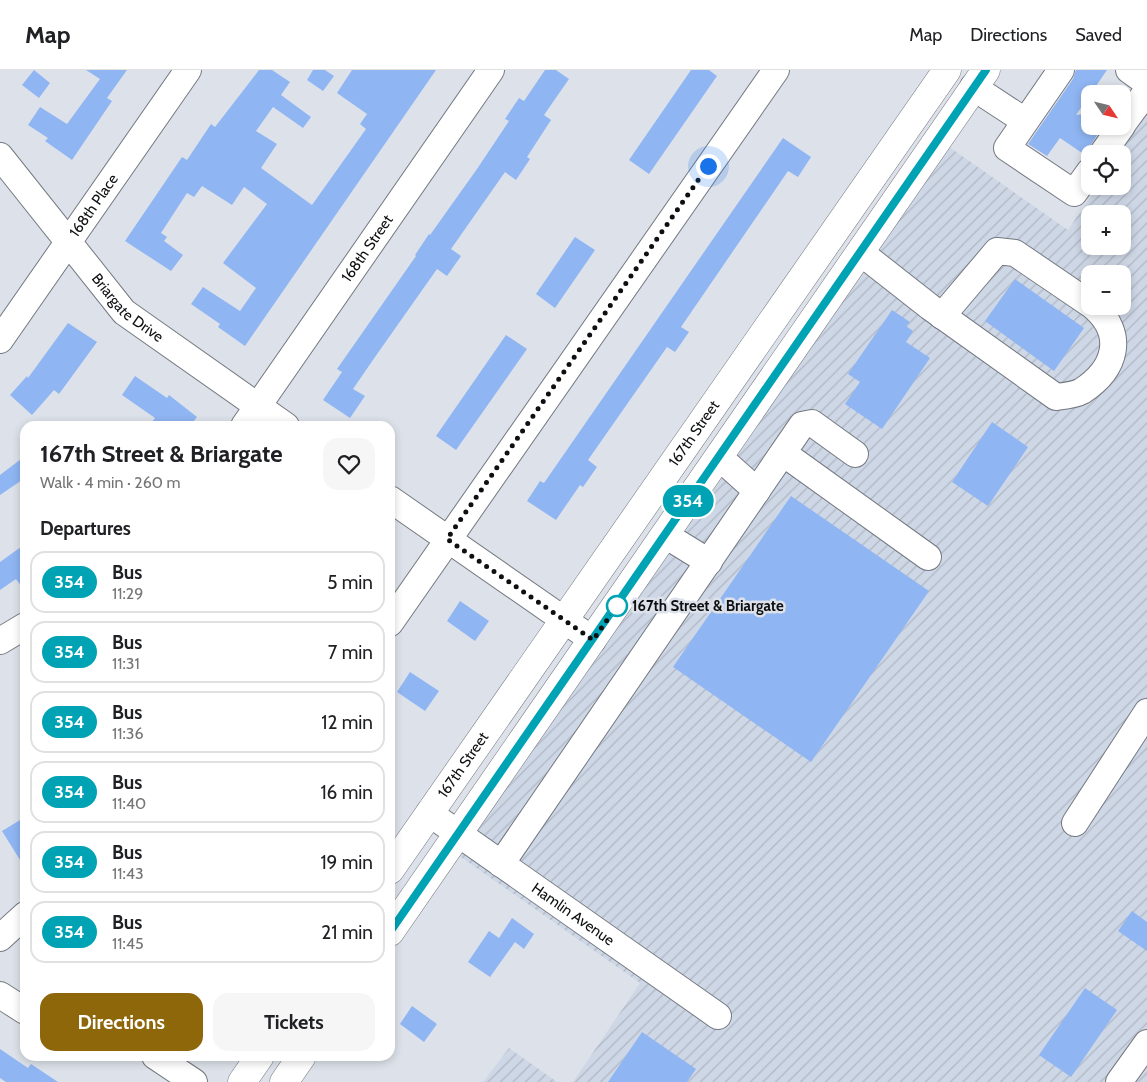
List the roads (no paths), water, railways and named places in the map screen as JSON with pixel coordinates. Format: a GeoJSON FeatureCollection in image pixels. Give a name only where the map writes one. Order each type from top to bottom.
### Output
{"type":"FeatureCollection","features":[{"type":"Feature","properties":{"kind":"main road","name":"167th Street"},"geometry":{"type":"LineString","coordinates":[[395,863],[947,70]]}},
{"type":"Feature","properties":{"kind":"main road"},"geometry":{"type":"LineString","coordinates":[[395,925],[980,79]]}},
{"type":"Feature","properties":{"kind":"main road"},"geometry":{"type":"LineString","coordinates":[[242,1082],[257,1061]]}},
{"type":"Feature","properties":{"kind":"main road"},"geometry":{"type":"LineString","coordinates":[[284,1082],[299,1061]]}},
{"type":"Feature","properties":{"kind":"street","name":"168th Place"},"geometry":{"type":"LineString","coordinates":[[0,340],[188,70]]}},
{"type":"Feature","properties":{"kind":"street","name":"168th Street"},"geometry":{"type":"LineString","coordinates":[[250,416],[492,70]]}},
{"type":"Feature","properties":{"kind":"street"},"geometry":{"type":"LineString","coordinates":[[395,616],[776,70]]}},
{"type":"Feature","properties":{"kind":"street"},"geometry":{"type":"LineString","coordinates":[[1061,70],[1006,148],[1074,193],[1081,183]]}},
{"type":"Feature","properties":{"kind":"street"},"geometry":{"type":"LineString","coordinates":[[1129,70],[1147,83]]}},
{"type":"Feature","properties":{"kind":"street"},"geometry":{"type":"LineString","coordinates":[[980,79],[1025,121]]}},
{"type":"Feature","properties":{"kind":"street"},"geometry":{"type":"LineString","coordinates":[[1131,113],[1147,91]]}},
{"type":"Feature","properties":{"kind":"street","name":"Briargate Drive"},"geometry":{"type":"LineString","coordinates":[[0,156],[124,312],[250,416],[268,421]]}},
{"type":"Feature","properties":{"kind":"street"},"geometry":{"type":"LineString","coordinates":[[942,316],[997,251],[1015,253],[1081,298]]}},
{"type":"Feature","properties":{"kind":"street"},"geometry":{"type":"LineString","coordinates":[[860,252],[942,316],[1056,398],[1081,391],[1107,369],[1115,340],[1104,315]]}},
{"type":"Feature","properties":{"kind":"street"},"geometry":{"type":"LineString","coordinates":[[501,864],[802,425],[812,423],[855,454]]}},
{"type":"Feature","properties":{"kind":"street"},"geometry":{"type":"LineString","coordinates":[[783,453],[928,557]]}},
{"type":"Feature","properties":{"kind":"street"},"geometry":{"type":"LineString","coordinates":[[719,457],[757,491]]}},
{"type":"Feature","properties":{"kind":"street"},"geometry":{"type":"LineString","coordinates":[[395,503],[593,640]]}},
{"type":"Feature","properties":{"kind":"street"},"geometry":{"type":"LineString","coordinates":[[665,535],[708,562]]}},
{"type":"Feature","properties":{"kind":"street"},"geometry":{"type":"LineString","coordinates":[[0,641],[20,629]]}},
{"type":"Feature","properties":{"kind":"street"},"geometry":{"type":"LineString","coordinates":[[1075,823],[1147,712]]}},
{"type":"Feature","properties":{"kind":"street","name":"Hamlin Avenue"},"geometry":{"type":"LineString","coordinates":[[429,814],[718,1016]]}},
{"type":"Feature","properties":{"kind":"street"},"geometry":{"type":"LineString","coordinates":[[0,938],[20,920]]}},
{"type":"Feature","properties":{"kind":"street"},"geometry":{"type":"LineString","coordinates":[[0,995],[20,1008]]}},
{"type":"Feature","properties":{"kind":"street"},"geometry":{"type":"LineString","coordinates":[[1119,1082],[1147,1043]]}},
{"type":"Feature","properties":{"kind":"street"},"geometry":{"type":"LineString","coordinates":[[162,1061],[194,1082]]}},
{"type":"Feature","properties":{"kind":"place","name":"167th Street & Briargate"},"geometry":{"type":"Point","coordinates":[617,606]}}]}
